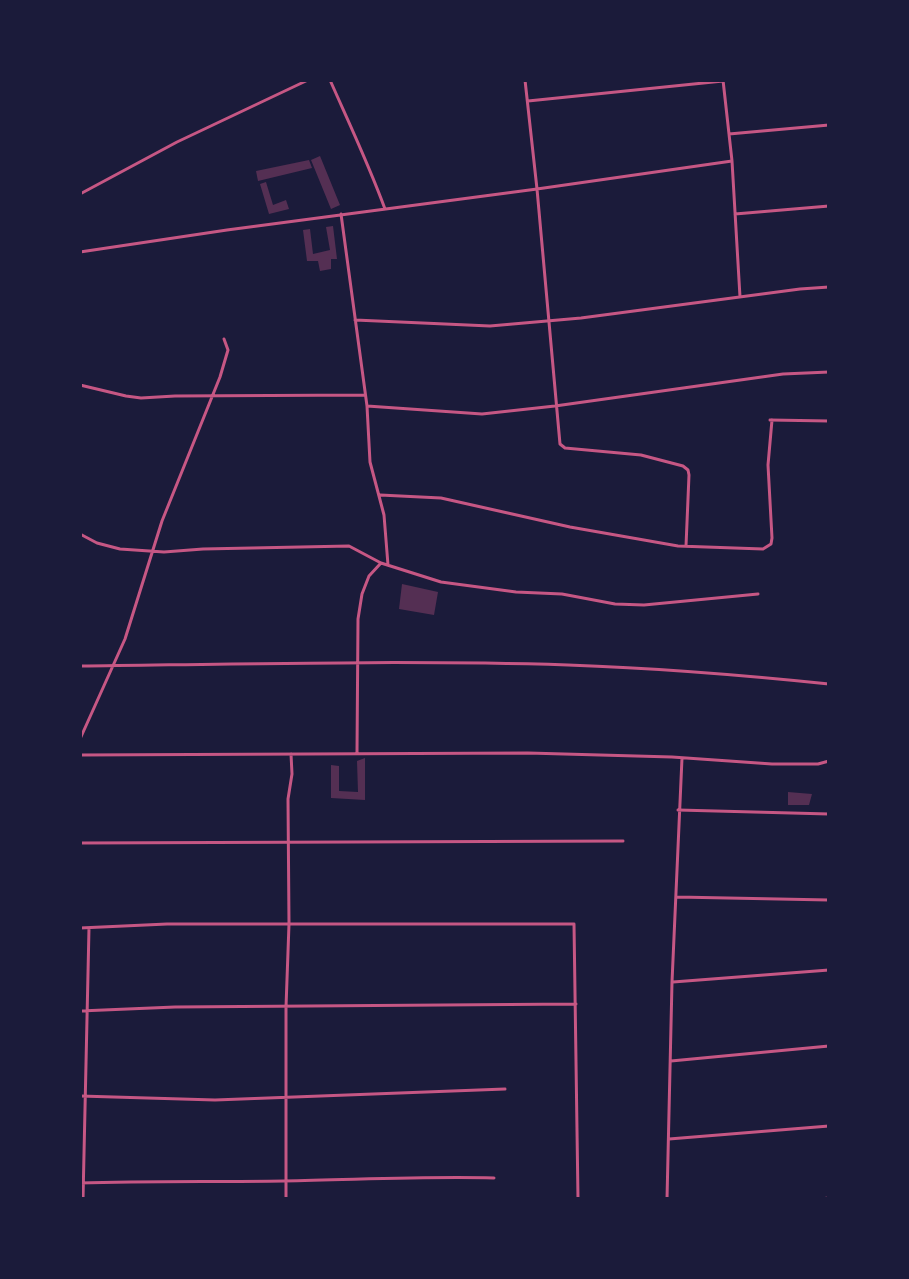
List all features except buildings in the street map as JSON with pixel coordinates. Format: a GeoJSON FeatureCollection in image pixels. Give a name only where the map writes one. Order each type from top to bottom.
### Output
{"type":"FeatureCollection","features":[{"type":"Feature","properties":{"kind":"street"},"geometry":{"type":"LineString","coordinates":[[80,194],[204,128],[308,80]]}},
{"type":"Feature","properties":{"kind":"street"},"geometry":{"type":"LineString","coordinates":[[330,80],[370,167],[385,209]]}},
{"type":"Feature","properties":{"kind":"street"},"geometry":{"type":"LineString","coordinates":[[525,80],[560,444],[565,448],[641,455],[688,470],[686,546]]}},
{"type":"Feature","properties":{"kind":"street"},"geometry":{"type":"LineString","coordinates":[[527,101],[723,80],[732,161],[740,297]]}},
{"type":"Feature","properties":{"kind":"street"},"geometry":{"type":"LineString","coordinates":[[729,134],[829,125]]}},
{"type":"Feature","properties":{"kind":"street"},"geometry":{"type":"LineString","coordinates":[[80,252],[732,161]]}},
{"type":"Feature","properties":{"kind":"street"},"geometry":{"type":"LineString","coordinates":[[735,214],[829,206]]}},
{"type":"Feature","properties":{"kind":"street"},"geometry":{"type":"LineString","coordinates":[[341,214],[367,406],[370,462],[380,495],[388,565]]}},
{"type":"Feature","properties":{"kind":"street"},"geometry":{"type":"LineString","coordinates":[[355,320],[490,326],[581,318],[829,287]]}},
{"type":"Feature","properties":{"kind":"street"},"geometry":{"type":"LineString","coordinates":[[80,739],[125,639],[152,551],[213,396],[228,350],[224,339]]}},
{"type":"Feature","properties":{"kind":"street"},"geometry":{"type":"LineString","coordinates":[[367,406],[482,414],[783,374],[829,372]]}},
{"type":"Feature","properties":{"kind":"street"},"geometry":{"type":"LineString","coordinates":[[80,385],[141,398],[365,395]]}},
{"type":"Feature","properties":{"kind":"street"},"geometry":{"type":"LineString","coordinates":[[380,495],[441,498],[570,527],[686,546],[763,549],[771,544],[768,465],[771,420],[829,421]]}},
{"type":"Feature","properties":{"kind":"street"},"geometry":{"type":"LineString","coordinates":[[80,534],[97,543],[120,549],[152,551],[349,546],[381,563],[441,582],[516,592],[562,594],[615,604],[644,605],[758,594]]}},
{"type":"Feature","properties":{"kind":"street"},"geometry":{"type":"LineString","coordinates":[[357,753],[358,619],[369,576],[381,563]]}},
{"type":"Feature","properties":{"kind":"street"},"geometry":{"type":"LineString","coordinates":[[80,666],[357,663],[566,665],[645,668],[829,684]]}},
{"type":"Feature","properties":{"kind":"street"},"geometry":{"type":"LineString","coordinates":[[80,755],[528,753],[772,764],[818,764],[829,761]]}},
{"type":"Feature","properties":{"kind":"street"},"geometry":{"type":"LineString","coordinates":[[286,1199],[288,799],[291,754]]}},
{"type":"Feature","properties":{"kind":"street"},"geometry":{"type":"LineString","coordinates":[[667,1199],[682,758]]}},
{"type":"Feature","properties":{"kind":"street"},"geometry":{"type":"LineString","coordinates":[[678,810],[829,814]]}},
{"type":"Feature","properties":{"kind":"street"},"geometry":{"type":"LineString","coordinates":[[80,843],[623,841]]}},
{"type":"Feature","properties":{"kind":"street"},"geometry":{"type":"LineString","coordinates":[[676,897],[829,900]]}},
{"type":"Feature","properties":{"kind":"street"},"geometry":{"type":"LineString","coordinates":[[80,928],[167,924],[574,924],[578,1199]]}},
{"type":"Feature","properties":{"kind":"street"},"geometry":{"type":"LineString","coordinates":[[83,1199],[82,1096],[89,928]]}},
{"type":"Feature","properties":{"kind":"street"},"geometry":{"type":"LineString","coordinates":[[672,982],[829,970]]}},
{"type":"Feature","properties":{"kind":"street"},"geometry":{"type":"LineString","coordinates":[[80,1011],[175,1007],[576,1004]]}},
{"type":"Feature","properties":{"kind":"street"},"geometry":{"type":"LineString","coordinates":[[671,1061],[829,1046]]}},
{"type":"Feature","properties":{"kind":"street"},"geometry":{"type":"LineString","coordinates":[[82,1096],[215,1100],[505,1089]]}},
{"type":"Feature","properties":{"kind":"street"},"geometry":{"type":"LineString","coordinates":[[669,1139],[829,1126]]}},
{"type":"Feature","properties":{"kind":"street"},"geometry":{"type":"LineString","coordinates":[[81,1183],[494,1178]]}},
{"type":"Feature","properties":{"kind":"street"},"geometry":{"type":"LineString","coordinates":[[820,1199],[829,1198]]}}]}
